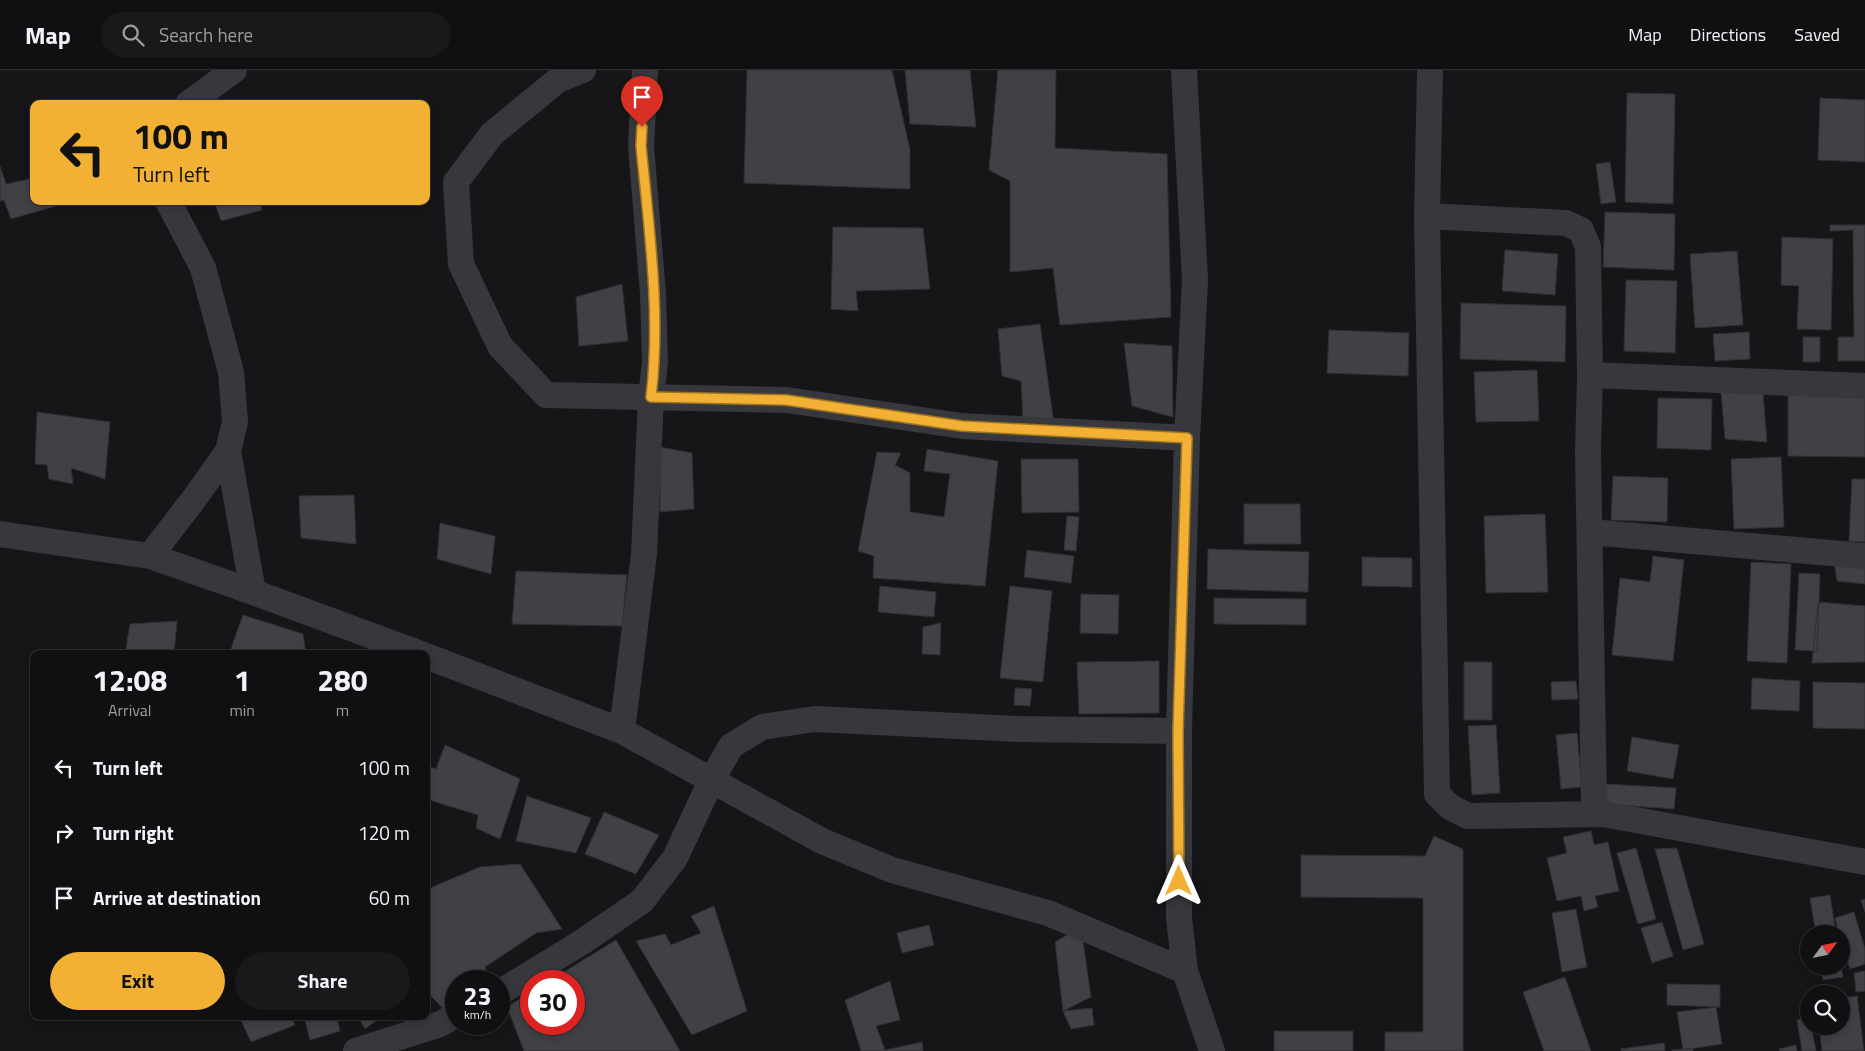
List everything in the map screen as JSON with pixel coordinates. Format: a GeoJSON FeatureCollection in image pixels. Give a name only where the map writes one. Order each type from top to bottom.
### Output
{"type":"FeatureCollection","features":[{"type":"Feature","properties":{"kind":"street"},"geometry":{"type":"LineString","coordinates":[[193,100],[234,70]]}},
{"type":"Feature","properties":{"kind":"street"},"geometry":{"type":"LineString","coordinates":[[583,70],[558,80],[492,134],[456,182],[461,264],[500,346],[546,395],[786,400],[962,426],[1187,438]]}},
{"type":"Feature","properties":{"kind":"street"},"geometry":{"type":"LineString","coordinates":[[622,731],[644,554],[651,397],[655,362],[653,294],[641,146],[646,70]]}},
{"type":"Feature","properties":{"kind":"street"},"geometry":{"type":"LineString","coordinates":[[1184,70],[1195,280],[1187,438],[1178,731],[1179,918],[1185,971],[1212,1051]]}},
{"type":"Feature","properties":{"kind":"street"},"geometry":{"type":"LineString","coordinates":[[1430,70],[1427,216],[1437,794],[1450,807],[1468,816],[1603,814],[1865,862]]}},
{"type":"Feature","properties":{"kind":"street"},"geometry":{"type":"LineString","coordinates":[[150,556],[228,451],[235,422],[231,372],[203,268],[170,205]]}},
{"type":"Feature","properties":{"kind":"street"},"geometry":{"type":"LineString","coordinates":[[1427,216],[1566,223],[1581,230],[1588,248],[1590,374],[1588,451],[1594,802],[1603,814]]}},
{"type":"Feature","properties":{"kind":"street"},"geometry":{"type":"LineString","coordinates":[[1590,374],[1865,386]]}},
{"type":"Feature","properties":{"kind":"street"},"geometry":{"type":"LineString","coordinates":[[228,451],[254,592]]}},
{"type":"Feature","properties":{"kind":"street"},"geometry":{"type":"LineString","coordinates":[[1590,532],[1865,556]]}},
{"type":"Feature","properties":{"kind":"street"},"geometry":{"type":"LineString","coordinates":[[0,534],[150,556],[410,650]]}},
{"type":"Feature","properties":{"kind":"street"},"geometry":{"type":"LineString","coordinates":[[430,658],[622,731],[822,841],[883,866],[1048,913],[1185,971]]}},
{"type":"Feature","properties":{"kind":"street"},"geometry":{"type":"LineString","coordinates":[[510,986],[582,942],[642,901],[675,858],[710,781],[731,746],[762,727],[815,719],[1019,729],[1178,731]]}},
{"type":"Feature","properties":{"kind":"street"},"geometry":{"type":"LineString","coordinates":[[356,1051],[445,1021]]}},
{"type":"Feature","properties":{"kind":"building"},"geometry":{"type":"Polygon","coordinates":[[[747,70],[892,70],[910,150],[910,189],[744,183],[747,70]]]}},
{"type":"Feature","properties":{"kind":"building"},"geometry":{"type":"Polygon","coordinates":[[[905,70],[970,70],[976,127],[910,124],[905,70]]]}},
{"type":"Feature","properties":{"kind":"building"},"geometry":{"type":"Polygon","coordinates":[[[998,70],[1056,70],[1055,148],[1167,154],[1171,317],[1060,325],[1053,268],[1010,272],[1010,181],[989,170],[998,70]]]}},
{"type":"Feature","properties":{"kind":"building"},"geometry":{"type":"Polygon","coordinates":[[[1627,93],[1675,94],[1673,204],[1625,202],[1627,93]]]}},
{"type":"Feature","properties":{"kind":"building"},"geometry":{"type":"Polygon","coordinates":[[[1820,98],[1865,100],[1865,162],[1818,160],[1820,98]]]}},
{"type":"Feature","properties":{"kind":"building"},"geometry":{"type":"Polygon","coordinates":[[[1610,162],[1616,202],[1601,204],[1596,164],[1610,162]]]}},
{"type":"Feature","properties":{"kind":"building"},"geometry":{"type":"Polygon","coordinates":[[[0,166],[6,184],[30,179],[30,205],[59,205],[11,219],[4,200],[0,201],[0,166]]]}},
{"type":"Feature","properties":{"kind":"building"},"geometry":{"type":"Polygon","coordinates":[[[215,205],[260,205],[262,210],[221,221],[215,205]]]}},
{"type":"Feature","properties":{"kind":"building"},"geometry":{"type":"Polygon","coordinates":[[[1605,212],[1675,214],[1674,270],[1603,267],[1605,212]]]}},
{"type":"Feature","properties":{"kind":"building"},"geometry":{"type":"Polygon","coordinates":[[[1830,225],[1865,225],[1865,361],[1838,361],[1838,337],[1854,337],[1853,230],[1830,231],[1830,225]]]}},
{"type":"Feature","properties":{"kind":"building"},"geometry":{"type":"Polygon","coordinates":[[[833,227],[923,228],[930,289],[856,291],[858,311],[831,309],[833,227]]]}},
{"type":"Feature","properties":{"kind":"building"},"geometry":{"type":"Polygon","coordinates":[[[1782,237],[1833,239],[1831,330],[1797,329],[1799,286],[1781,285],[1782,237]]]}},
{"type":"Feature","properties":{"kind":"building"},"geometry":{"type":"Polygon","coordinates":[[[1505,250],[1558,254],[1555,295],[1502,291],[1505,250]]]}},
{"type":"Feature","properties":{"kind":"building"},"geometry":{"type":"Polygon","coordinates":[[[1737,251],[1743,325],[1695,328],[1690,254],[1737,251]]]}},
{"type":"Feature","properties":{"kind":"building"},"geometry":{"type":"Polygon","coordinates":[[[1626,280],[1677,281],[1675,353],[1624,351],[1626,280]]]}},
{"type":"Feature","properties":{"kind":"building"},"geometry":{"type":"Polygon","coordinates":[[[622,284],[628,341],[579,346],[576,297],[622,284]]]}},
{"type":"Feature","properties":{"kind":"building"},"geometry":{"type":"Polygon","coordinates":[[[1461,303],[1566,306],[1565,362],[1460,359],[1461,303]]]}},
{"type":"Feature","properties":{"kind":"building"},"geometry":{"type":"Polygon","coordinates":[[[1040,324],[1054,424],[1023,421],[1021,381],[1002,376],[998,329],[1040,324]]]}},
{"type":"Feature","properties":{"kind":"building"},"geometry":{"type":"Polygon","coordinates":[[[1329,330],[1409,333],[1408,376],[1327,373],[1329,330]]]}},
{"type":"Feature","properties":{"kind":"building"},"geometry":{"type":"Polygon","coordinates":[[[1749,332],[1750,359],[1715,361],[1713,334],[1749,332]]]}},
{"type":"Feature","properties":{"kind":"building"},"geometry":{"type":"Polygon","coordinates":[[[1803,337],[1820,337],[1820,362],[1803,362],[1803,337]]]}},
{"type":"Feature","properties":{"kind":"building"},"geometry":{"type":"Polygon","coordinates":[[[1124,343],[1172,346],[1173,417],[1132,406],[1124,343]]]}},
{"type":"Feature","properties":{"kind":"building"},"geometry":{"type":"Polygon","coordinates":[[[1537,370],[1539,421],[1476,422],[1474,372],[1537,370]]]}},
{"type":"Feature","properties":{"kind":"building"},"geometry":{"type":"Polygon","coordinates":[[[1721,392],[1763,393],[1767,442],[1725,439],[1721,392]]]}},
{"type":"Feature","properties":{"kind":"building"},"geometry":{"type":"Polygon","coordinates":[[[1788,393],[1865,394],[1865,457],[1788,456],[1788,393]]]}},
{"type":"Feature","properties":{"kind":"building"},"geometry":{"type":"Polygon","coordinates":[[[1658,398],[1712,399],[1711,450],[1657,448],[1658,398]]]}},
{"type":"Feature","properties":{"kind":"building"},"geometry":{"type":"Polygon","coordinates":[[[37,412],[110,422],[105,479],[71,468],[73,484],[49,479],[47,465],[35,464],[37,412]]]}},
{"type":"Feature","properties":{"kind":"building"},"geometry":{"type":"Polygon","coordinates":[[[660,447],[692,453],[694,509],[660,512],[660,447]]]}},
{"type":"Feature","properties":{"kind":"building"},"geometry":{"type":"Polygon","coordinates":[[[927,449],[998,461],[985,586],[873,578],[874,556],[858,551],[877,452],[901,453],[895,465],[910,473],[910,512],[944,517],[950,474],[924,471],[927,449]]]}},
{"type":"Feature","properties":{"kind":"building"},"geometry":{"type":"Polygon","coordinates":[[[1781,457],[1784,527],[1734,529],[1731,459],[1781,457]]]}},
{"type":"Feature","properties":{"kind":"building"},"geometry":{"type":"Polygon","coordinates":[[[1021,459],[1078,459],[1079,512],[1022,513],[1021,459]]]}},
{"type":"Feature","properties":{"kind":"building"},"geometry":{"type":"Polygon","coordinates":[[[1613,476],[1668,478],[1667,522],[1611,520],[1613,476]]]}},
{"type":"Feature","properties":{"kind":"building"},"geometry":{"type":"Polygon","coordinates":[[[1852,479],[1865,479],[1865,542],[1849,541],[1852,479]]]}},
{"type":"Feature","properties":{"kind":"building"},"geometry":{"type":"Polygon","coordinates":[[[354,495],[356,544],[301,538],[299,496],[354,495]]]}},
{"type":"Feature","properties":{"kind":"building"},"geometry":{"type":"Polygon","coordinates":[[[1244,504],[1300,504],[1301,544],[1244,544],[1244,504]]]}},
{"type":"Feature","properties":{"kind":"building"},"geometry":{"type":"Polygon","coordinates":[[[1545,514],[1548,592],[1486,593],[1484,516],[1545,514]]]}},
{"type":"Feature","properties":{"kind":"building"},"geometry":{"type":"Polygon","coordinates":[[[1067,516],[1079,517],[1076,551],[1064,550],[1067,516]]]}},
{"type":"Feature","properties":{"kind":"building"},"geometry":{"type":"Polygon","coordinates":[[[440,523],[495,536],[491,574],[437,559],[440,523]]]}},
{"type":"Feature","properties":{"kind":"building"},"geometry":{"type":"Polygon","coordinates":[[[1208,549],[1309,552],[1308,592],[1207,589],[1208,549]]]}},
{"type":"Feature","properties":{"kind":"building"},"geometry":{"type":"Polygon","coordinates":[[[1027,550],[1074,556],[1071,583],[1024,577],[1027,550]]]}},
{"type":"Feature","properties":{"kind":"building"},"geometry":{"type":"Polygon","coordinates":[[[1653,556],[1684,560],[1673,661],[1612,655],[1620,578],[1650,582],[1653,556]]]}},
{"type":"Feature","properties":{"kind":"building"},"geometry":{"type":"Polygon","coordinates":[[[1362,557],[1412,558],[1412,587],[1362,586],[1362,557]]]}},
{"type":"Feature","properties":{"kind":"building"},"geometry":{"type":"Polygon","coordinates":[[[1834,560],[1865,563],[1865,584],[1837,581],[1834,560]]]}},
{"type":"Feature","properties":{"kind":"building"},"geometry":{"type":"Polygon","coordinates":[[[1751,562],[1791,564],[1787,663],[1747,661],[1751,562]]]}},
{"type":"Feature","properties":{"kind":"building"},"geometry":{"type":"Polygon","coordinates":[[[516,571],[627,575],[622,626],[512,624],[516,571]]]}},
{"type":"Feature","properties":{"kind":"building"},"geometry":{"type":"Polygon","coordinates":[[[1799,573],[1820,574],[1817,651],[1795,650],[1799,573]]]}},
{"type":"Feature","properties":{"kind":"building"},"geometry":{"type":"Polygon","coordinates":[[[880,586],[936,592],[934,617],[878,612],[880,586]]]}},
{"type":"Feature","properties":{"kind":"building"},"geometry":{"type":"Polygon","coordinates":[[[1010,586],[1052,591],[1043,682],[1000,678],[1010,586]]]}},
{"type":"Feature","properties":{"kind":"building"},"geometry":{"type":"Polygon","coordinates":[[[1081,594],[1119,595],[1118,634],[1080,633],[1081,594]]]}},
{"type":"Feature","properties":{"kind":"building"},"geometry":{"type":"Polygon","coordinates":[[[1214,598],[1306,599],[1306,625],[1214,624],[1214,598]]]}},
{"type":"Feature","properties":{"kind":"building"},"geometry":{"type":"Polygon","coordinates":[[[1818,602],[1865,606],[1865,662],[1812,663],[1818,602]]]}},
{"type":"Feature","properties":{"kind":"building"},"geometry":{"type":"Polygon","coordinates":[[[243,615],[303,634],[305,650],[230,650],[243,615]]]}},
{"type":"Feature","properties":{"kind":"building"},"geometry":{"type":"Polygon","coordinates":[[[177,621],[174,650],[126,650],[130,624],[177,621]]]}},
{"type":"Feature","properties":{"kind":"building"},"geometry":{"type":"Polygon","coordinates":[[[941,623],[940,655],[922,654],[923,627],[941,623]]]}},
{"type":"Feature","properties":{"kind":"building"},"geometry":{"type":"Polygon","coordinates":[[[1159,661],[1159,713],[1079,714],[1077,662],[1159,661]]]}},
{"type":"Feature","properties":{"kind":"building"},"geometry":{"type":"Polygon","coordinates":[[[1464,662],[1492,662],[1492,720],[1464,720],[1464,662]]]}},
{"type":"Feature","properties":{"kind":"building"},"geometry":{"type":"Polygon","coordinates":[[[1752,678],[1800,681],[1799,711],[1751,709],[1752,678]]]}},
{"type":"Feature","properties":{"kind":"building"},"geometry":{"type":"Polygon","coordinates":[[[1576,681],[1578,699],[1552,700],[1551,682],[1576,681]]]}},
{"type":"Feature","properties":{"kind":"building"},"geometry":{"type":"Polygon","coordinates":[[[1813,682],[1865,683],[1865,729],[1813,728],[1813,682]]]}},
{"type":"Feature","properties":{"kind":"building"},"geometry":{"type":"Polygon","coordinates":[[[1015,688],[1032,689],[1030,706],[1014,705],[1015,688]]]}},
{"type":"Feature","properties":{"kind":"building"},"geometry":{"type":"Polygon","coordinates":[[[1496,725],[1500,793],[1472,795],[1468,726],[1496,725]]]}},
{"type":"Feature","properties":{"kind":"building"},"geometry":{"type":"Polygon","coordinates":[[[1577,733],[1582,787],[1561,789],[1556,735],[1577,733]]]}},
{"type":"Feature","properties":{"kind":"building"},"geometry":{"type":"Polygon","coordinates":[[[1632,737],[1679,745],[1673,779],[1627,771],[1632,737]]]}},
{"type":"Feature","properties":{"kind":"building"},"geometry":{"type":"Polygon","coordinates":[[[445,745],[520,779],[500,839],[476,828],[478,815],[430,800],[430,767],[436,769],[445,745]]]}},
{"type":"Feature","properties":{"kind":"building"},"geometry":{"type":"Polygon","coordinates":[[[1606,784],[1676,788],[1674,809],[1605,804],[1606,784]]]}},
{"type":"Feature","properties":{"kind":"building"},"geometry":{"type":"Polygon","coordinates":[[[527,796],[591,818],[576,853],[516,841],[527,796]]]}},
{"type":"Feature","properties":{"kind":"building"},"geometry":{"type":"Polygon","coordinates":[[[604,812],[659,835],[636,874],[585,854],[604,812]]]}},
{"type":"Feature","properties":{"kind":"building"},"geometry":{"type":"Polygon","coordinates":[[[1591,831],[1594,845],[1608,842],[1619,891],[1595,896],[1598,907],[1584,911],[1581,896],[1557,901],[1547,858],[1567,853],[1563,837],[1591,831]]]}},
{"type":"Feature","properties":{"kind":"building"},"geometry":{"type":"Polygon","coordinates":[[[1434,836],[1463,849],[1463,1051],[1385,1051],[1385,1032],[1423,1032],[1423,898],[1301,897],[1301,855],[1425,856],[1434,836]]]}},
{"type":"Feature","properties":{"kind":"building"},"geometry":{"type":"Polygon","coordinates":[[[1636,848],[1656,919],[1638,924],[1617,853],[1636,848]]]}},
{"type":"Feature","properties":{"kind":"building"},"geometry":{"type":"Polygon","coordinates":[[[1677,848],[1704,944],[1683,950],[1655,849],[1677,848]]]}},
{"type":"Feature","properties":{"kind":"building"},"geometry":{"type":"Polygon","coordinates":[[[520,864],[562,929],[536,933],[485,967],[486,970],[445,970],[445,1011],[430,995],[430,888],[480,867],[520,864]]]}},
{"type":"Feature","properties":{"kind":"building"},"geometry":{"type":"Polygon","coordinates":[[[1830,895],[1835,925],[1814,925],[1810,898],[1830,895]]]}},
{"type":"Feature","properties":{"kind":"building"},"geometry":{"type":"Polygon","coordinates":[[[1865,899],[1865,912],[1861,900],[1865,899]]]}},
{"type":"Feature","properties":{"kind":"building"},"geometry":{"type":"Polygon","coordinates":[[[714,906],[747,1011],[692,1035],[636,941],[665,934],[671,945],[701,933],[691,916],[714,906]]]}},
{"type":"Feature","properties":{"kind":"building"},"geometry":{"type":"Polygon","coordinates":[[[1576,909],[1587,967],[1562,972],[1552,913],[1576,909]]]}},
{"type":"Feature","properties":{"kind":"building"},"geometry":{"type":"Polygon","coordinates":[[[1854,912],[1865,949],[1865,964],[1850,969],[1850,925],[1837,925],[1835,918],[1854,912]]]}},
{"type":"Feature","properties":{"kind":"building"},"geometry":{"type":"Polygon","coordinates":[[[1662,922],[1673,956],[1652,963],[1641,928],[1662,922]]]}},
{"type":"Feature","properties":{"kind":"building"},"geometry":{"type":"Polygon","coordinates":[[[929,925],[934,945],[902,953],[897,933],[929,925]]]}},
{"type":"Feature","properties":{"kind":"building"},"geometry":{"type":"Polygon","coordinates":[[[1081,927],[1091,997],[1063,1011],[1055,942],[1081,927]]]}},
{"type":"Feature","properties":{"kind":"building"},"geometry":{"type":"Polygon","coordinates":[[[616,940],[680,1051],[524,1051],[510,1015],[510,1005],[520,999],[520,1035],[585,1035],[585,970],[567,970],[616,940]]]}},
{"type":"Feature","properties":{"kind":"building"},"geometry":{"type":"Polygon","coordinates":[[[1865,971],[1865,991],[1856,992],[1854,973],[1865,971]]]}},
{"type":"Feature","properties":{"kind":"building"},"geometry":{"type":"Polygon","coordinates":[[[1822,975],[1843,975],[1843,977],[1823,980],[1822,975]]]}},
{"type":"Feature","properties":{"kind":"building"},"geometry":{"type":"Polygon","coordinates":[[[1565,977],[1591,1051],[1544,1051],[1523,992],[1565,977]]]}},
{"type":"Feature","properties":{"kind":"building"},"geometry":{"type":"Polygon","coordinates":[[[890,981],[900,1020],[876,1026],[885,1050],[922,1042],[923,1051],[861,1051],[845,1000],[890,981]]]}},
{"type":"Feature","properties":{"kind":"building"},"geometry":{"type":"Polygon","coordinates":[[[1667,984],[1720,985],[1720,1007],[1667,1005],[1667,984]]]}},
{"type":"Feature","properties":{"kind":"building"},"geometry":{"type":"Polygon","coordinates":[[[1857,996],[1864,1051],[1822,1051],[1820,1035],[1850,1035],[1850,997],[1857,996]]]}},
{"type":"Feature","properties":{"kind":"building"},"geometry":{"type":"Polygon","coordinates":[[[1716,1007],[1722,1044],[1683,1050],[1677,1012],[1716,1007]]]}},
{"type":"Feature","properties":{"kind":"building"},"geometry":{"type":"Polygon","coordinates":[[[1092,1008],[1094,1025],[1071,1029],[1063,1011],[1092,1008]]]}},
{"type":"Feature","properties":{"kind":"building"},"geometry":{"type":"Polygon","coordinates":[[[241,1020],[293,1020],[295,1025],[251,1042],[241,1020]]]}},
{"type":"Feature","properties":{"kind":"building"},"geometry":{"type":"Polygon","coordinates":[[[305,1020],[338,1020],[340,1031],[310,1040],[305,1020]]]}},
{"type":"Feature","properties":{"kind":"building"},"geometry":{"type":"Polygon","coordinates":[[[360,1020],[377,1020],[365,1029],[360,1020]]]}},
{"type":"Feature","properties":{"kind":"building"},"geometry":{"type":"Polygon","coordinates":[[[1797,1020],[1800,1020],[1800,1035],[1813,1035],[1816,1051],[1802,1051],[1797,1020]]]}},
{"type":"Feature","properties":{"kind":"building"},"geometry":{"type":"Polygon","coordinates":[[[1274,1031],[1353,1031],[1353,1051],[1274,1051],[1274,1031]]]}},
{"type":"Feature","properties":{"kind":"building"},"geometry":{"type":"Polygon","coordinates":[[[1664,1043],[1665,1051],[1621,1051],[1621,1049],[1664,1043]]]}},
{"type":"Feature","properties":{"kind":"building"},"geometry":{"type":"Polygon","coordinates":[[[1796,1045],[1797,1051],[1780,1051],[1779,1049],[1796,1045]]]}},
{"type":"Feature","properties":{"kind":"building"},"geometry":{"type":"Polygon","coordinates":[[[1693,1048],[1693,1051],[1672,1051],[1672,1050],[1693,1048]]]}},
{"type":"Feature","properties":{"kind":"route"},"geometry":{"type":"LineString","coordinates":[[642,127],[641,146],[653,294],[655,362],[651,397],[786,400],[962,426],[1187,438],[1178,731],[1179,881]]}}]}
